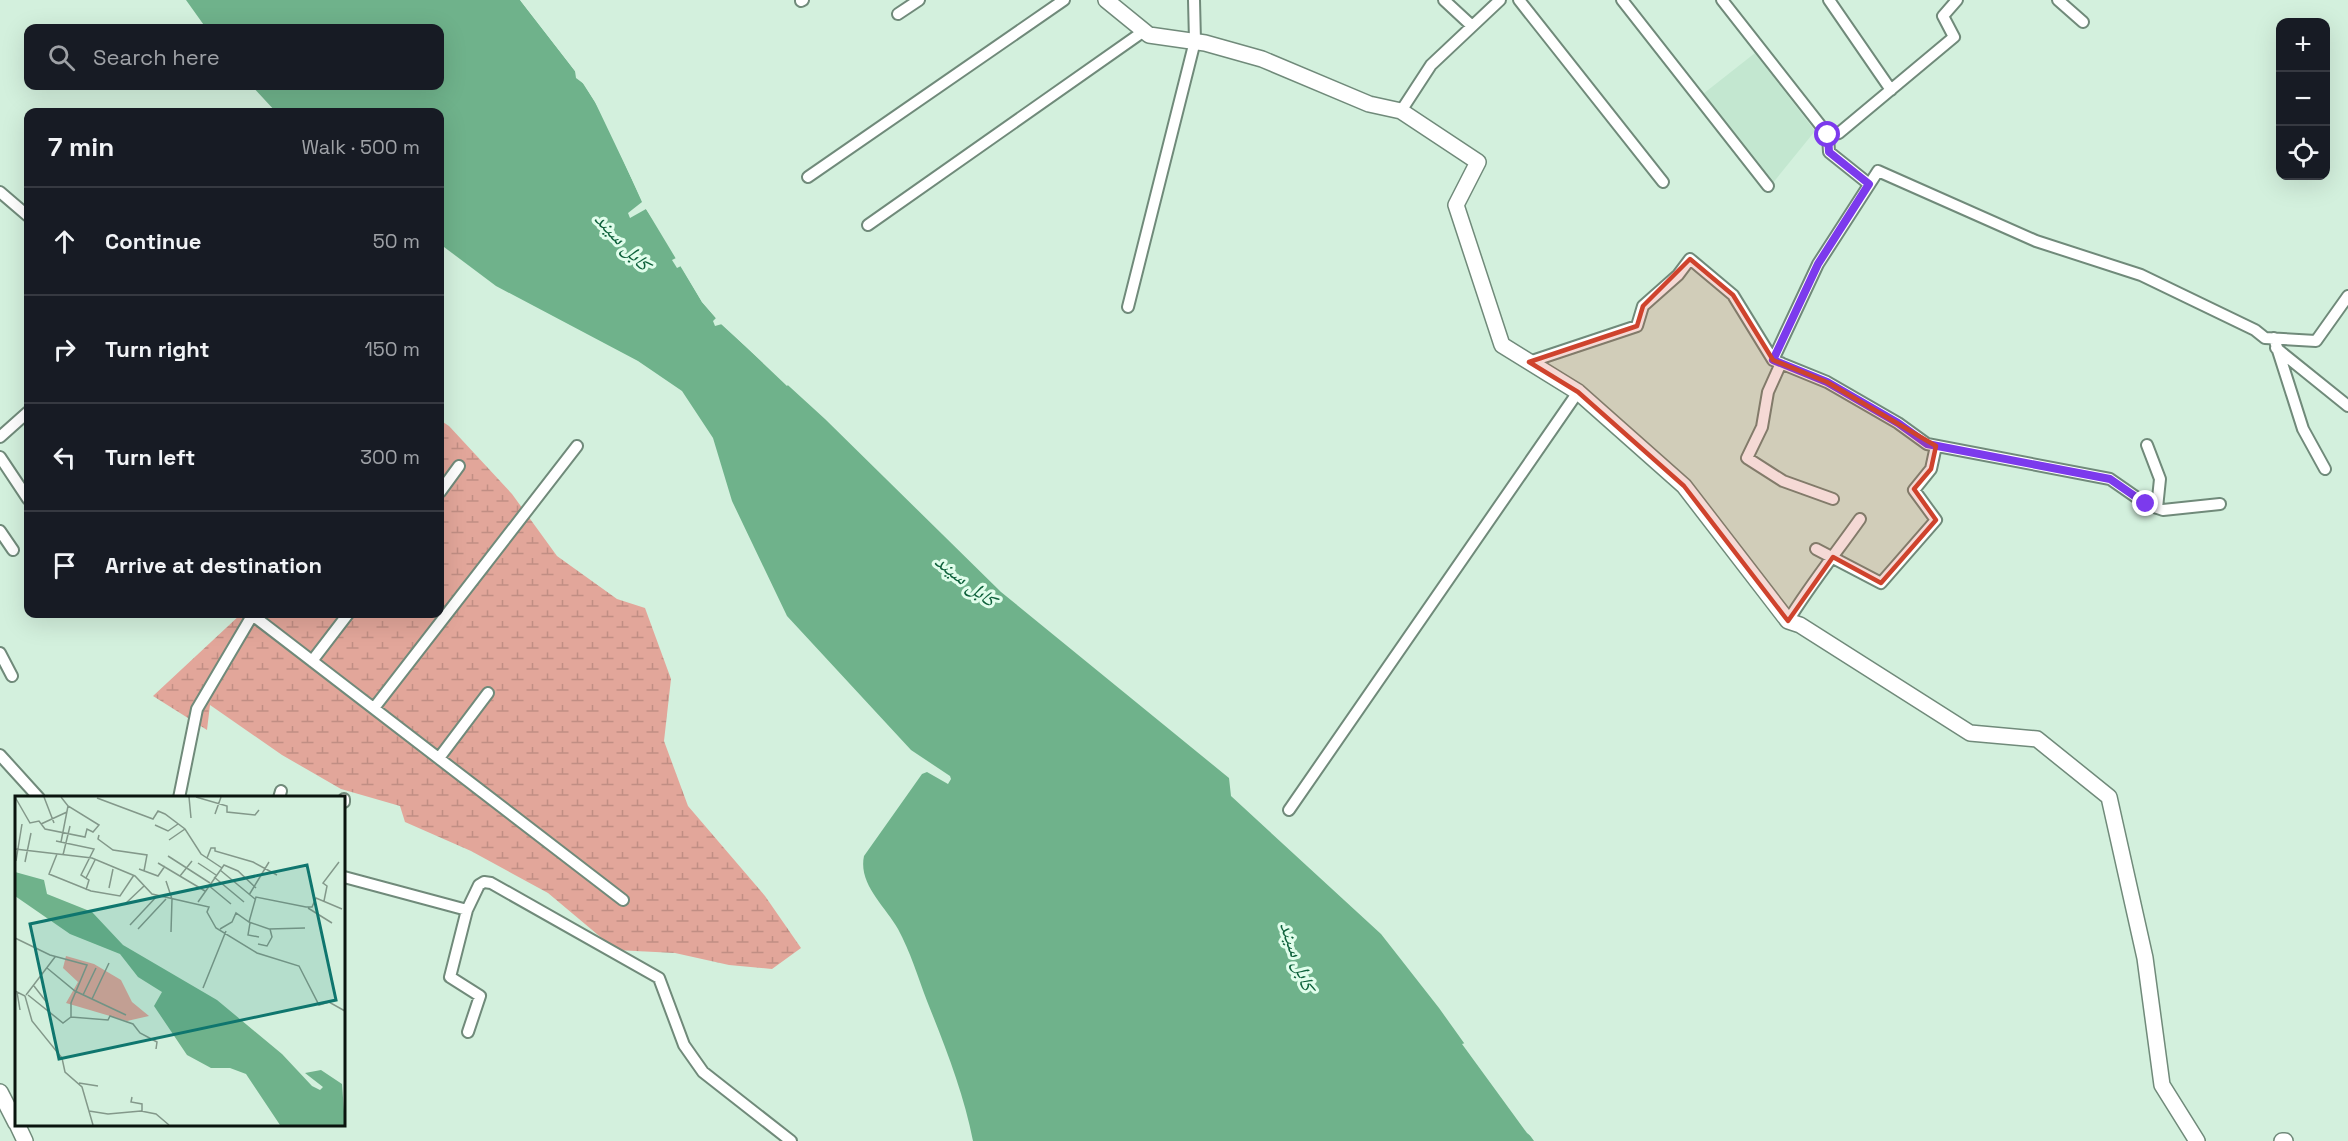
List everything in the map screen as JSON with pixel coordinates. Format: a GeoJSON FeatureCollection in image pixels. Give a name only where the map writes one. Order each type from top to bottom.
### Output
{"type":"FeatureCollection","features":[{"type":"Feature","properties":{"kind":"street"},"geometry":{"type":"LineString","coordinates":[[898,14],[920,0]]}},
{"type":"Feature","properties":{"kind":"street"},"geometry":{"type":"LineString","coordinates":[[808,177],[1064,0]]}},
{"type":"Feature","properties":{"kind":"street"},"geometry":{"type":"LineString","coordinates":[[1106,0],[1149,35],[1195,41],[1262,59],[1369,104],[1401,111],[1478,162],[1456,205],[1502,345],[1578,392],[1684,486],[1788,621],[1800,625],[1970,734],[2037,740],[2109,797],[2145,958],[2162,1085],[2197,1141]]}},
{"type":"Feature","properties":{"kind":"street"},"geometry":{"type":"LineString","coordinates":[[1128,307],[1195,41],[1194,0]]}},
{"type":"Feature","properties":{"kind":"street"},"geometry":{"type":"LineString","coordinates":[[1444,0],[1472,26]]}},
{"type":"Feature","properties":{"kind":"street"},"geometry":{"type":"LineString","coordinates":[[1401,111],[1431,65],[1500,0]]}},
{"type":"Feature","properties":{"kind":"street"},"geometry":{"type":"LineString","coordinates":[[1519,0],[1663,182]]}},
{"type":"Feature","properties":{"kind":"street"},"geometry":{"type":"LineString","coordinates":[[1622,0],[1768,186]]}},
{"type":"Feature","properties":{"kind":"street"},"geometry":{"type":"LineString","coordinates":[[1722,0],[1828,135],[1829,152],[1869,184]]}},
{"type":"Feature","properties":{"kind":"street"},"geometry":{"type":"LineString","coordinates":[[1829,0],[1891,90]]}},
{"type":"Feature","properties":{"kind":"street"},"geometry":{"type":"LineString","coordinates":[[1828,135],[1839,133],[1954,37],[1943,16],[1957,0]]}},
{"type":"Feature","properties":{"kind":"street"},"geometry":{"type":"LineString","coordinates":[[2058,0],[2084,22]]}},
{"type":"Feature","properties":{"kind":"street"},"geometry":{"type":"LineString","coordinates":[[868,225],[1144,31]]}},
{"type":"Feature","properties":{"kind":"street"},"geometry":{"type":"LineString","coordinates":[[1833,499],[1783,481],[1747,458],[1762,428],[1768,392],[1777,362],[1818,264],[1878,171],[2036,241],[2141,275],[2255,330],[2275,343],[2348,406]]}},
{"type":"Feature","properties":{"kind":"street"},"geometry":{"type":"LineString","coordinates":[[0,192],[24,213]]}},
{"type":"Feature","properties":{"kind":"street"},"geometry":{"type":"LineString","coordinates":[[1529,362],[1637,326],[1643,306],[1678,274],[1690,259],[1733,295],[1777,362],[1827,382],[1898,423],[1927,444],[2110,479],[2146,504],[2163,510],[2220,504]]}},
{"type":"Feature","properties":{"kind":"street"},"geometry":{"type":"LineString","coordinates":[[2275,343],[2316,341],[2348,296]]}},
{"type":"Feature","properties":{"kind":"street"},"geometry":{"type":"LineString","coordinates":[[2275,343],[2303,429],[2325,470]]}},
{"type":"Feature","properties":{"kind":"street"},"geometry":{"type":"LineString","coordinates":[[1289,810],[1578,392]]}},
{"type":"Feature","properties":{"kind":"street"},"geometry":{"type":"LineString","coordinates":[[0,437],[24,416]]}},
{"type":"Feature","properties":{"kind":"street"},"geometry":{"type":"LineString","coordinates":[[2147,445],[2160,479],[2157,507]]}},
{"type":"Feature","properties":{"kind":"street"},"geometry":{"type":"LineString","coordinates":[[444,618],[577,446]]}},
{"type":"Feature","properties":{"kind":"street"},"geometry":{"type":"LineString","coordinates":[[1815,549],[1881,583],[1936,520],[1914,490],[1931,469],[1936,446]]}},
{"type":"Feature","properties":{"kind":"street"},"geometry":{"type":"LineString","coordinates":[[0,457],[24,493]]}},
{"type":"Feature","properties":{"kind":"street"},"geometry":{"type":"LineString","coordinates":[[444,487],[459,466]]}},
{"type":"Feature","properties":{"kind":"street"},"geometry":{"type":"LineString","coordinates":[[1788,621],[1812,581],[1833,557],[1860,519]]}},
{"type":"Feature","properties":{"kind":"street"},"geometry":{"type":"LineString","coordinates":[[0,531],[13,550]]}},
{"type":"Feature","properties":{"kind":"street"},"geometry":{"type":"LineString","coordinates":[[179,796],[197,709],[250,618]]}},
{"type":"Feature","properties":{"kind":"street"},"geometry":{"type":"LineString","coordinates":[[257,618],[623,900]]}},
{"type":"Feature","properties":{"kind":"street"},"geometry":{"type":"LineString","coordinates":[[312,661],[345,618]]}},
{"type":"Feature","properties":{"kind":"street"},"geometry":{"type":"LineString","coordinates":[[374,708],[444,618]]}},
{"type":"Feature","properties":{"kind":"street"},"geometry":{"type":"LineString","coordinates":[[0,653],[12,676]]}},
{"type":"Feature","properties":{"kind":"street"},"geometry":{"type":"LineString","coordinates":[[439,758],[488,693]]}},
{"type":"Feature","properties":{"kind":"street"},"geometry":{"type":"LineString","coordinates":[[0,755],[37,796]]}},
{"type":"Feature","properties":{"kind":"street"},"geometry":{"type":"LineString","coordinates":[[345,877],[467,910]]}},
{"type":"Feature","properties":{"kind":"street"},"geometry":{"type":"LineString","coordinates":[[468,1032],[480,996],[450,977],[467,910],[479,885],[490,883],[659,978],[684,1045],[703,1072],[791,1141]]}},
{"type":"Feature","properties":{"kind":"street"},"geometry":{"type":"LineString","coordinates":[[0,1092],[15,1120]]}},
{"type":"Feature","properties":{"kind":"street"},"geometry":{"type":"LineString","coordinates":[[18,1126],[25,1141]]}},
{"type":"Feature","properties":{"kind":"highlighted area"},"geometry":{"type":"Polygon","coordinates":[[[1690,259],[1733,295],[1773,360],[1827,382],[1936,446],[1931,469],[1914,489],[1936,520],[1881,583],[1833,557],[1788,621],[1684,486],[1578,392],[1529,362],[1637,326],[1643,306],[1690,259]]]}},
{"type":"Feature","properties":{"kind":"shaded area"},"geometry":{"type":"Polygon","coordinates":[[[1755,53],[1815,131],[1772,184],[1703,94],[1755,53]]]}},
{"type":"Feature","properties":{"kind":"green space"},"geometry":{"type":"Polygon","coordinates":[[[444,423],[512,494],[557,556],[617,599],[645,608],[671,679],[664,741],[688,806],[765,896],[801,948],[772,969],[729,965],[675,953],[616,950],[548,893],[471,851],[405,822],[400,806],[341,789],[282,755],[210,705],[207,730],[153,696],[237,618],[444,618],[444,423]]]}},
{"type":"Feature","properties":{"kind":"water","name":"کابل سيند"},"geometry":{"type":"Polygon","coordinates":[[[186,0],[520,0],[575,71],[595,102],[646,209],[702,302],[721,324],[825,419],[1001,592],[1229,778],[1231,796],[1381,934],[1439,1008],[1534,1141],[973,1141],[953,1070],[910,955],[898,929],[869,885],[863,866],[864,856],[922,774],[927,772],[948,784],[950,776],[911,750],[787,616],[732,501],[713,438],[682,391],[638,361],[496,286],[444,247],[444,108],[272,108],[256,90],[444,90],[444,24],[203,24],[186,0]]]}},
{"type":"Feature","properties":{"kind":"pier"},"geometry":{"type":"Polygon","coordinates":[[[520,0],[526,2],[539,17],[598,100],[644,201],[704,300],[789,384],[787,386],[722,324],[715,326],[713,321],[716,318],[702,302],[681,266],[677,268],[672,260],[676,258],[669,243],[646,209],[630,218],[628,213],[642,202],[603,115],[584,84],[576,78],[575,71],[520,0]]]}},
{"type":"Feature","properties":{"kind":"pier"},"geometry":{"type":"Polygon","coordinates":[[[1465,1043],[1537,1141],[1527,1133],[1462,1044],[1465,1043]]]}},
{"type":"Feature","properties":{"kind":"route"},"geometry":{"type":"LineString","coordinates":[[1828,135],[1829,152],[1869,184],[1818,264],[1773,360],[1827,382],[1898,423],[1927,444],[2110,479],[2146,504]]}}]}
